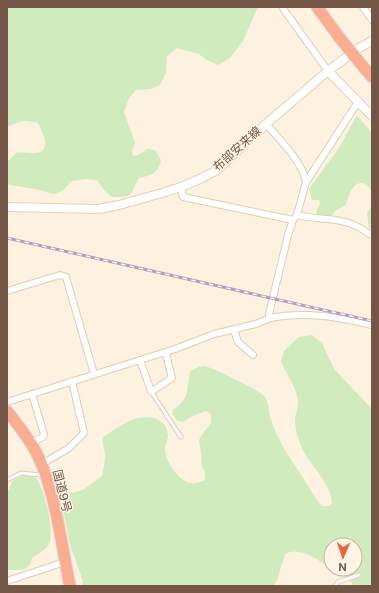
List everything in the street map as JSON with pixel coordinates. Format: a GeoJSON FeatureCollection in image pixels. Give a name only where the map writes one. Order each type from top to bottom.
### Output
{"type":"FeatureCollection","features":[{"type":"Feature","properties":{"kind":"highway"},"geometry":{"type":"LineString","coordinates":[[317,7],[368,73]]}},
{"type":"Feature","properties":{"kind":"highway","name":"国道9号"},"geometry":{"type":"LineString","coordinates":[[7,411],[31,443],[43,469],[53,502],[70,586]]}},
{"type":"Feature","properties":{"kind":"main road","name":"布部安来線"},"geometry":{"type":"LineString","coordinates":[[7,207],[99,208],[119,205],[181,187],[217,170],[266,124],[328,71],[359,48],[372,41]]}},
{"type":"Feature","properties":{"kind":"main road"},"geometry":{"type":"LineString","coordinates":[[328,71],[372,116]]}},
{"type":"Feature","properties":{"kind":"street"},"geometry":{"type":"LineString","coordinates":[[282,7],[328,71]]}},
{"type":"Feature","properties":{"kind":"street"},"geometry":{"type":"LineString","coordinates":[[363,7],[372,20]]}},
{"type":"Feature","properties":{"kind":"street"},"geometry":{"type":"LineString","coordinates":[[270,318],[269,314],[275,286],[288,235],[293,220],[297,215],[306,182],[358,102]]}},
{"type":"Feature","properties":{"kind":"street"},"geometry":{"type":"LineString","coordinates":[[266,124],[300,165],[306,182]]}},
{"type":"Feature","properties":{"kind":"street"},"geometry":{"type":"LineString","coordinates":[[181,187],[183,197],[293,220]]}},
{"type":"Feature","properties":{"kind":"street"},"geometry":{"type":"LineString","coordinates":[[297,215],[344,222],[356,226],[372,235]]}},
{"type":"Feature","properties":{"kind":"street"},"geometry":{"type":"LineString","coordinates":[[7,291],[60,275],[66,277],[94,374]]}},
{"type":"Feature","properties":{"kind":"street"},"geometry":{"type":"LineString","coordinates":[[7,402],[175,349],[214,334],[256,324],[270,318],[303,314],[341,318],[372,325]]}},
{"type":"Feature","properties":{"kind":"street"},"geometry":{"type":"LineString","coordinates":[[234,330],[238,342],[253,355]]}},
{"type":"Feature","properties":{"kind":"street"},"geometry":{"type":"LineString","coordinates":[[140,360],[151,392],[172,378],[166,354]]}},
{"type":"Feature","properties":{"kind":"street"},"geometry":{"type":"LineString","coordinates":[[43,469],[69,448],[85,432],[72,381]]}},
{"type":"Feature","properties":{"kind":"street"},"geometry":{"type":"LineString","coordinates":[[31,443],[43,437],[44,434],[32,394]]}},
{"type":"Feature","properties":{"kind":"street"},"geometry":{"type":"LineString","coordinates":[[7,582],[65,562]]}},
{"type":"Feature","properties":{"kind":"lane"},"geometry":{"type":"LineString","coordinates":[[151,392],[181,437]]}},
{"type":"Feature","properties":{"kind":"lane"},"geometry":{"type":"LineString","coordinates":[[7,480],[21,473],[40,475],[43,469]]}},
{"type":"Feature","properties":{"kind":"lane"},"geometry":{"type":"LineString","coordinates":[[335,586],[338,582],[353,577]]}},
{"type":"Feature","properties":{"kind":"green space"},"geometry":{"type":"Polygon","coordinates":[[[7,7],[258,7],[243,41],[230,58],[218,65],[199,54],[177,48],[167,56],[166,73],[160,85],[151,89],[136,90],[129,98],[124,112],[135,143],[132,151],[133,156],[138,155],[147,149],[155,150],[161,160],[156,171],[139,178],[132,192],[128,196],[112,197],[104,190],[97,180],[86,179],[72,181],[62,191],[54,194],[10,185],[7,182],[8,161],[16,153],[36,153],[41,151],[44,149],[45,140],[38,123],[22,121],[7,127],[7,7]]]}},
{"type":"Feature","properties":{"kind":"green space"},"geometry":{"type":"Polygon","coordinates":[[[357,115],[372,133],[372,191],[365,184],[359,183],[351,191],[346,205],[335,211],[330,217],[317,216],[316,211],[320,204],[319,200],[312,200],[309,189],[339,148],[357,115]]]}},
{"type":"Feature","properties":{"kind":"green space"},"geometry":{"type":"Polygon","coordinates":[[[372,205],[372,230],[369,228],[367,213],[372,205]]]}},
{"type":"Feature","properties":{"kind":"green space"},"geometry":{"type":"Polygon","coordinates":[[[312,335],[322,343],[334,369],[372,409],[372,586],[354,586],[344,577],[363,577],[363,537],[323,537],[323,563],[303,553],[291,552],[285,554],[277,580],[273,586],[82,586],[83,581],[70,545],[61,499],[64,495],[83,490],[102,476],[105,462],[103,437],[128,422],[143,417],[155,418],[164,424],[167,429],[168,439],[165,448],[167,460],[177,475],[181,479],[190,483],[205,480],[199,440],[211,423],[211,414],[206,411],[182,422],[178,421],[172,414],[173,410],[183,402],[187,393],[190,372],[198,367],[204,366],[215,370],[245,384],[264,396],[274,428],[286,452],[322,506],[332,504],[331,496],[325,482],[302,448],[295,424],[298,403],[297,395],[281,361],[284,351],[299,337],[312,335]]]}},
{"type":"Feature","properties":{"kind":"green space"},"geometry":{"type":"Polygon","coordinates":[[[23,475],[36,478],[39,483],[50,520],[51,530],[49,544],[44,550],[32,558],[27,568],[21,570],[7,570],[7,491],[9,490],[12,481],[23,475]]]}},
{"type":"Feature","properties":{"kind":"railway"},"geometry":{"type":"LineString","coordinates":[[7,238],[372,321]]}}]}
